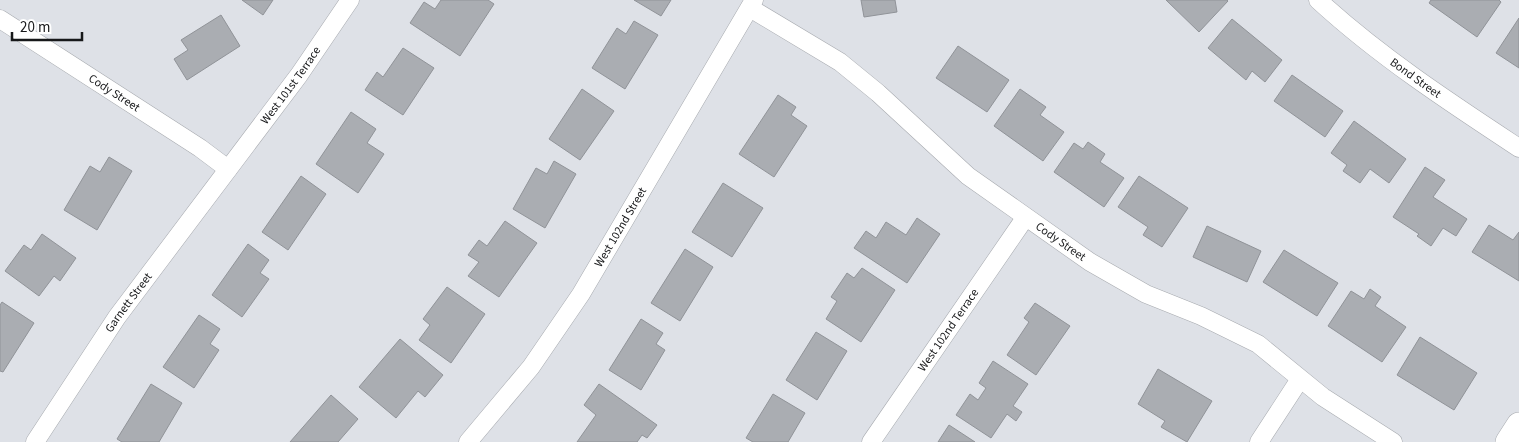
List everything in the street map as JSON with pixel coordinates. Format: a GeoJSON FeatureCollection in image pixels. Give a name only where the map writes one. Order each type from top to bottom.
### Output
{"type":"FeatureCollection","features":[{"type":"Feature","properties":{"kind":"main road"},"geometry":{"type":"LineString","coordinates":[[1508,442],[1519,425]]}},
{"type":"Feature","properties":{"kind":"street","name":"West 101st Terrace"},"geometry":{"type":"LineString","coordinates":[[228,169],[299,75],[350,0]]}},
{"type":"Feature","properties":{"kind":"street","name":"Bond Street"},"geometry":{"type":"LineString","coordinates":[[1318,0],[1362,38],[1429,88],[1519,148]]}},
{"type":"Feature","properties":{"kind":"street","name":"Cody Street"},"geometry":{"type":"LineString","coordinates":[[752,4],[840,62],[878,93],[968,176],[1025,218],[1122,282],[1146,294],[1201,316],[1258,344],[1322,397],[1393,442]]}},
{"type":"Feature","properties":{"kind":"street","name":"West 102nd Street"},"geometry":{"type":"LineString","coordinates":[[468,442],[531,367],[581,294],[752,4]]}},
{"type":"Feature","properties":{"kind":"street","name":"Cody Street"},"geometry":{"type":"LineString","coordinates":[[0,19],[200,148],[228,169]]}},
{"type":"Feature","properties":{"kind":"street","name":"Garnett Street"},"geometry":{"type":"LineString","coordinates":[[35,442],[118,317],[228,169]]}},
{"type":"Feature","properties":{"kind":"street","name":"West 102nd Terrace"},"geometry":{"type":"LineString","coordinates":[[871,442],[1025,218]]}},
{"type":"Feature","properties":{"kind":"street"},"geometry":{"type":"LineString","coordinates":[[1259,442],[1300,378]]}},
{"type":"Feature","properties":{"kind":"building"},"geometry":{"type":"Polygon","coordinates":[[[242,0],[273,0],[263,15],[242,0]]]}},
{"type":"Feature","properties":{"kind":"building"},"geometry":{"type":"Polygon","coordinates":[[[441,0],[488,0],[494,4],[460,56],[410,23],[424,2],[435,9],[441,0]]]}},
{"type":"Feature","properties":{"kind":"building"},"geometry":{"type":"Polygon","coordinates":[[[634,0],[671,0],[661,16],[634,0]]]}},
{"type":"Feature","properties":{"kind":"building"},"geometry":{"type":"Polygon","coordinates":[[[861,0],[895,0],[897,12],[864,17],[861,0]]]}},
{"type":"Feature","properties":{"kind":"building"},"geometry":{"type":"Polygon","coordinates":[[[1166,0],[1227,0],[1228,1],[1199,32],[1166,0]]]}},
{"type":"Feature","properties":{"kind":"building"},"geometry":{"type":"Polygon","coordinates":[[[1431,0],[1499,0],[1501,2],[1477,37],[1429,3],[1431,0]]]}},
{"type":"Feature","properties":{"kind":"building"},"geometry":{"type":"Polygon","coordinates":[[[221,15],[240,46],[187,80],[174,59],[188,50],[181,40],[221,15]]]}},
{"type":"Feature","properties":{"kind":"building"},"geometry":{"type":"Polygon","coordinates":[[[1519,18],[1519,68],[1496,53],[1519,18]]]}},
{"type":"Feature","properties":{"kind":"building"},"geometry":{"type":"Polygon","coordinates":[[[1232,19],[1282,60],[1265,82],[1252,71],[1246,80],[1208,48],[1232,19]]]}},
{"type":"Feature","properties":{"kind":"building"},"geometry":{"type":"Polygon","coordinates":[[[634,21],[658,35],[625,89],[592,68],[617,28],[626,34],[634,21]]]}},
{"type":"Feature","properties":{"kind":"building"},"geometry":{"type":"Polygon","coordinates":[[[958,46],[1009,80],[987,112],[936,78],[958,46]]]}},
{"type":"Feature","properties":{"kind":"building"},"geometry":{"type":"Polygon","coordinates":[[[403,48],[434,68],[403,115],[365,90],[377,72],[383,77],[403,48]]]}},
{"type":"Feature","properties":{"kind":"building"},"geometry":{"type":"Polygon","coordinates":[[[1292,75],[1343,111],[1325,137],[1274,101],[1292,75]]]}},
{"type":"Feature","properties":{"kind":"building"},"geometry":{"type":"Polygon","coordinates":[[[582,89],[614,111],[580,160],[549,139],[582,89]]]}},
{"type":"Feature","properties":{"kind":"building"},"geometry":{"type":"Polygon","coordinates":[[[1020,89],[1046,107],[1040,115],[1064,132],[1043,161],[994,126],[1020,89]]]}},
{"type":"Feature","properties":{"kind":"building"},"geometry":{"type":"Polygon","coordinates":[[[778,95],[796,107],[791,115],[807,126],[774,177],[739,154],[778,95]]]}},
{"type":"Feature","properties":{"kind":"building"},"geometry":{"type":"Polygon","coordinates":[[[351,112],[376,129],[367,143],[384,154],[358,193],[316,164],[351,112]]]}},
{"type":"Feature","properties":{"kind":"building"},"geometry":{"type":"Polygon","coordinates":[[[1354,121],[1406,159],[1389,183],[1370,169],[1360,183],[1343,171],[1347,165],[1331,153],[1354,121]]]}},
{"type":"Feature","properties":{"kind":"building"},"geometry":{"type":"Polygon","coordinates":[[[1088,142],[1105,154],[1100,162],[1124,178],[1104,207],[1054,172],[1074,143],[1083,149],[1088,142]]]}},
{"type":"Feature","properties":{"kind":"building"},"geometry":{"type":"Polygon","coordinates":[[[109,157],[132,171],[97,230],[64,210],[90,166],[100,172],[109,157]]]}},
{"type":"Feature","properties":{"kind":"building"},"geometry":{"type":"Polygon","coordinates":[[[554,161],[576,174],[545,228],[513,209],[536,168],[547,174],[554,161]]]}},
{"type":"Feature","properties":{"kind":"building"},"geometry":{"type":"Polygon","coordinates":[[[1425,167],[1445,180],[1433,197],[1467,219],[1456,236],[1443,228],[1431,246],[1417,236],[1419,234],[1393,217],[1425,167]]]}},
{"type":"Feature","properties":{"kind":"building"},"geometry":{"type":"Polygon","coordinates":[[[301,176],[326,194],[288,250],[262,232],[301,176]]]}},
{"type":"Feature","properties":{"kind":"building"},"geometry":{"type":"Polygon","coordinates":[[[1139,176],[1188,208],[1162,247],[1143,235],[1148,227],[1118,207],[1139,176]]]}},
{"type":"Feature","properties":{"kind":"building"},"geometry":{"type":"Polygon","coordinates":[[[723,183],[763,208],[732,257],[692,232],[723,183]]]}},
{"type":"Feature","properties":{"kind":"building"},"geometry":{"type":"Polygon","coordinates":[[[917,218],[940,234],[907,283],[854,248],[866,231],[876,238],[886,222],[906,235],[917,218]]]}},
{"type":"Feature","properties":{"kind":"building"},"geometry":{"type":"Polygon","coordinates":[[[505,221],[537,243],[499,297],[468,276],[479,262],[468,255],[479,240],[487,246],[505,221]]]}},
{"type":"Feature","properties":{"kind":"building"},"geometry":{"type":"Polygon","coordinates":[[[1489,225],[1513,240],[1519,232],[1519,281],[1472,252],[1489,225]]]}},
{"type":"Feature","properties":{"kind":"building"},"geometry":{"type":"Polygon","coordinates":[[[1207,226],[1261,251],[1247,282],[1193,257],[1207,226]]]}},
{"type":"Feature","properties":{"kind":"building"},"geometry":{"type":"Polygon","coordinates":[[[42,234],[76,258],[60,281],[54,276],[39,296],[5,271],[24,245],[31,250],[42,234]]]}},
{"type":"Feature","properties":{"kind":"building"},"geometry":{"type":"Polygon","coordinates":[[[248,244],[269,260],[260,273],[269,279],[242,317],[212,295],[248,244]]]}},
{"type":"Feature","properties":{"kind":"building"},"geometry":{"type":"Polygon","coordinates":[[[685,249],[713,267],[680,321],[651,303],[685,249]]]}},
{"type":"Feature","properties":{"kind":"building"},"geometry":{"type":"Polygon","coordinates":[[[1284,250],[1338,283],[1317,316],[1263,282],[1284,250]]]}},
{"type":"Feature","properties":{"kind":"building"},"geometry":{"type":"Polygon","coordinates":[[[862,268],[895,290],[861,342],[826,319],[837,301],[831,297],[847,273],[854,278],[862,268]]]}},
{"type":"Feature","properties":{"kind":"building"},"geometry":{"type":"Polygon","coordinates":[[[447,287],[485,314],[451,363],[419,340],[430,325],[423,319],[447,287]]]}},
{"type":"Feature","properties":{"kind":"building"},"geometry":{"type":"Polygon","coordinates":[[[1370,289],[1381,297],[1375,306],[1406,327],[1382,362],[1328,326],[1351,291],[1364,299],[1370,289]]]}},
{"type":"Feature","properties":{"kind":"building"},"geometry":{"type":"Polygon","coordinates":[[[2,302],[34,323],[3,372],[0,371],[0,305],[2,302]]]}},
{"type":"Feature","properties":{"kind":"building"},"geometry":{"type":"Polygon","coordinates":[[[1035,303],[1070,326],[1036,375],[1007,355],[1029,322],[1024,318],[1035,303]]]}},
{"type":"Feature","properties":{"kind":"building"},"geometry":{"type":"Polygon","coordinates":[[[199,315],[220,329],[210,344],[219,350],[194,388],[163,367],[199,315]]]}},
{"type":"Feature","properties":{"kind":"building"},"geometry":{"type":"Polygon","coordinates":[[[641,319],[663,333],[656,344],[665,350],[641,390],[609,370],[641,319]]]}},
{"type":"Feature","properties":{"kind":"building"},"geometry":{"type":"Polygon","coordinates":[[[816,332],[847,351],[817,400],[786,380],[816,332]]]}},
{"type":"Feature","properties":{"kind":"building"},"geometry":{"type":"Polygon","coordinates":[[[1420,337],[1477,373],[1454,410],[1397,375],[1420,337]]]}},
{"type":"Feature","properties":{"kind":"building"},"geometry":{"type":"Polygon","coordinates":[[[400,339],[443,375],[425,397],[418,391],[396,418],[359,387],[400,339]]]}},
{"type":"Feature","properties":{"kind":"building"},"geometry":{"type":"Polygon","coordinates":[[[993,361],[1028,384],[1013,406],[1022,412],[1016,421],[1007,414],[991,438],[956,415],[970,394],[978,400],[986,388],[979,383],[993,361]]]}},
{"type":"Feature","properties":{"kind":"building"},"geometry":{"type":"Polygon","coordinates":[[[1158,369],[1212,401],[1187,442],[1161,427],[1165,421],[1138,404],[1158,369]]]}},
{"type":"Feature","properties":{"kind":"building"},"geometry":{"type":"Polygon","coordinates":[[[151,384],[182,403],[159,442],[122,442],[117,439],[151,384]]]}},
{"type":"Feature","properties":{"kind":"building"},"geometry":{"type":"Polygon","coordinates":[[[599,384],[657,425],[647,438],[642,435],[637,442],[577,442],[596,415],[584,405],[599,384]]]}},
{"type":"Feature","properties":{"kind":"building"},"geometry":{"type":"Polygon","coordinates":[[[773,394],[805,413],[788,442],[753,442],[746,438],[773,394]]]}},
{"type":"Feature","properties":{"kind":"building"},"geometry":{"type":"Polygon","coordinates":[[[331,395],[358,419],[338,442],[290,442],[331,395]]]}},
{"type":"Feature","properties":{"kind":"building"},"geometry":{"type":"Polygon","coordinates":[[[949,425],[975,442],[938,442],[949,425]]]}}]}
